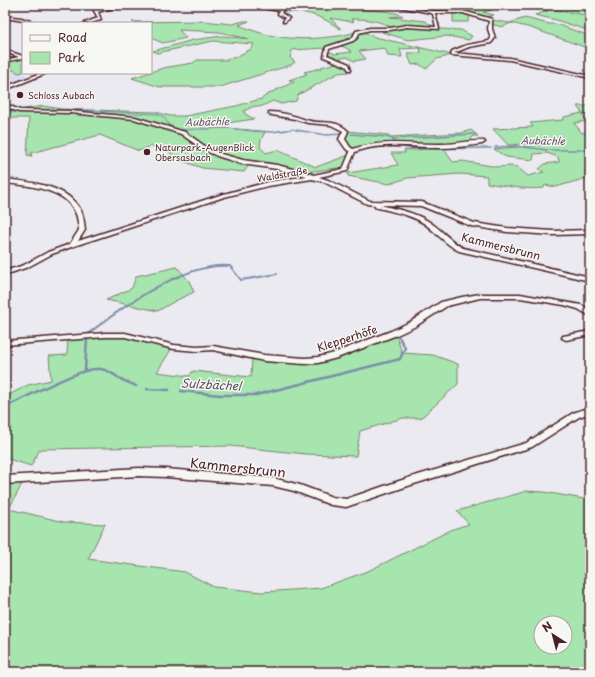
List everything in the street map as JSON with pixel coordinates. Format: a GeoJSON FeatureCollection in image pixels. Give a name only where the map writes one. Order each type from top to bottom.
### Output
{"type":"FeatureCollection","features":[{"type":"Feature","properties":{"kind":"street"},"geometry":{"type":"LineString","coordinates":[[90,22],[100,19],[93,5]]}},
{"type":"Feature","properties":{"kind":"street"},"geometry":{"type":"LineString","coordinates":[[96,11],[120,5]]}},
{"type":"Feature","properties":{"kind":"street"},"geometry":{"type":"LineString","coordinates":[[249,5],[282,11],[279,14],[287,18],[284,21]]}},
{"type":"Feature","properties":{"kind":"street"},"geometry":{"type":"LineString","coordinates":[[391,5],[432,12],[458,11],[492,20],[490,29],[492,40],[453,52],[452,54],[510,59],[590,77]]}},
{"type":"Feature","properties":{"kind":"street"},"geometry":{"type":"LineString","coordinates":[[350,69],[348,65],[325,56],[327,48],[356,38],[357,32],[362,30],[414,26],[438,28],[435,14],[432,12]]}},
{"type":"Feature","properties":{"kind":"street"},"geometry":{"type":"LineString","coordinates":[[5,18],[21,19],[31,22]]}},
{"type":"Feature","properties":{"kind":"street"},"geometry":{"type":"LineString","coordinates":[[5,51],[22,57],[5,61]]}},
{"type":"Feature","properties":{"kind":"street"},"geometry":{"type":"LineString","coordinates":[[5,89],[42,74]]}},
{"type":"Feature","properties":{"kind":"street"},"geometry":{"type":"LineString","coordinates":[[5,105],[19,111],[70,112],[135,118],[183,133],[204,148],[219,155],[242,162],[311,176],[345,170],[352,151]]}},
{"type":"Feature","properties":{"kind":"street"},"geometry":{"type":"LineString","coordinates":[[271,113],[281,116],[294,117],[308,122],[326,122],[343,129],[346,131],[342,139],[352,151]]}},
{"type":"Feature","properties":{"kind":"street"},"geometry":{"type":"LineString","coordinates":[[352,151],[377,146],[442,146],[482,142]]}},
{"type":"Feature","properties":{"kind":"street","name":"Waldstraße"},"geometry":{"type":"LineString","coordinates":[[5,272],[26,266],[50,253],[72,245],[222,196],[268,184],[311,176],[326,181],[369,203],[422,204],[473,225],[554,233],[590,232]]}},
{"type":"Feature","properties":{"kind":"street"},"geometry":{"type":"LineString","coordinates":[[5,181],[49,189],[65,198],[77,209],[82,230],[72,245]]}},
{"type":"Feature","properties":{"kind":"street","name":"Kammersbrunn"},"geometry":{"type":"LineString","coordinates":[[369,203],[419,218],[428,224],[445,240],[461,250],[590,279]]}},
{"type":"Feature","properties":{"kind":"street","name":"Klepperhöfe"},"geometry":{"type":"LineString","coordinates":[[5,343],[105,335],[125,335],[174,347],[196,349],[213,348],[264,358],[318,360],[334,356],[394,333],[413,324],[444,304],[462,299],[480,296],[520,296],[581,307],[590,314]]}},
{"type":"Feature","properties":{"kind":"street"},"geometry":{"type":"LineString","coordinates":[[566,338],[590,333]]}},
{"type":"Feature","properties":{"kind":"street","name":"Kammersbrunn"},"geometry":{"type":"LineString","coordinates":[[5,480],[139,472],[166,473],[273,482],[296,488],[331,501],[346,503],[408,482],[529,445],[576,415],[590,410]]}},
{"type":"Feature","properties":{"kind":"shaded area"},"geometry":{"type":"Polygon","coordinates":[[[5,66],[26,75],[25,79],[27,80],[5,90],[5,66]]]}},
{"type":"Feature","properties":{"kind":"green space"},"geometry":{"type":"Polygon","coordinates":[[[324,5],[354,8],[360,7],[364,8],[361,9],[366,10],[393,12],[403,16],[390,17],[425,21],[432,26],[439,23],[440,29],[461,30],[472,36],[469,40],[447,36],[408,40],[382,32],[394,29],[373,21],[351,19],[354,21],[352,22],[330,18],[340,29],[320,17],[306,13],[282,11],[314,8],[324,5]]]}},
{"type":"Feature","properties":{"kind":"green space"},"geometry":{"type":"Polygon","coordinates":[[[457,5],[492,5],[482,7],[492,10],[483,12],[494,15],[485,17],[470,16],[468,22],[453,22],[453,11],[450,10],[455,9],[452,7],[457,5]]]}},
{"type":"Feature","properties":{"kind":"green space"},"geometry":{"type":"Polygon","coordinates":[[[514,5],[590,5],[590,31],[535,15],[548,11],[514,5]]]}},
{"type":"Feature","properties":{"kind":"green space"},"geometry":{"type":"Polygon","coordinates":[[[525,18],[549,24],[556,24],[587,35],[590,34],[590,49],[531,28],[511,23],[502,27],[491,24],[492,20],[509,23],[525,18]]]}},
{"type":"Feature","properties":{"kind":"green space"},"geometry":{"type":"Polygon","coordinates":[[[203,21],[232,24],[249,21],[239,25],[272,36],[306,39],[337,36],[359,30],[375,37],[452,55],[437,59],[426,69],[419,64],[412,65],[407,53],[421,53],[420,48],[400,49],[402,57],[388,56],[385,48],[359,51],[366,59],[354,61],[347,57],[336,59],[326,56],[327,53],[332,52],[334,54],[352,52],[337,45],[327,48],[292,50],[290,58],[295,62],[291,65],[220,87],[160,87],[132,78],[144,74],[152,74],[152,72],[163,68],[193,63],[197,60],[226,60],[236,57],[251,49],[254,44],[213,41],[157,53],[153,51],[193,40],[222,36],[249,39],[219,32],[179,30],[186,38],[163,43],[152,38],[152,22],[132,22],[203,21]]]}},
{"type":"Feature","properties":{"kind":"green space"},"geometry":{"type":"Polygon","coordinates":[[[22,58],[22,72],[19,73],[5,66],[5,62],[22,58]]]}},
{"type":"Feature","properties":{"kind":"green space"},"geometry":{"type":"Polygon","coordinates":[[[340,62],[346,65],[349,69],[348,72],[338,73],[298,95],[296,101],[281,104],[273,101],[260,107],[254,106],[244,111],[245,114],[254,119],[201,127],[203,129],[229,128],[265,132],[261,140],[260,147],[266,153],[277,150],[316,167],[349,155],[346,167],[306,172],[250,163],[244,172],[202,168],[169,156],[172,153],[151,146],[139,151],[100,135],[31,153],[32,156],[27,155],[29,118],[5,118],[5,107],[16,111],[53,112],[140,119],[129,116],[19,110],[43,106],[61,109],[156,112],[170,116],[185,116],[236,106],[261,99],[294,82],[289,80],[307,74],[304,72],[340,62]]]}},
{"type":"Feature","properties":{"kind":"green space"},"geometry":{"type":"Polygon","coordinates":[[[577,106],[590,106],[590,113],[582,114],[588,121],[574,123],[582,133],[590,132],[590,167],[585,169],[590,172],[590,177],[556,187],[545,185],[544,188],[530,188],[487,183],[487,176],[459,174],[407,178],[389,184],[348,176],[348,173],[398,165],[391,153],[405,153],[404,150],[444,149],[453,162],[462,161],[498,167],[517,167],[528,176],[544,172],[539,169],[545,164],[559,162],[558,157],[547,153],[534,154],[533,160],[506,157],[494,149],[541,145],[540,143],[508,145],[493,129],[533,127],[530,123],[563,120],[564,117],[582,113],[577,106]]]}},
{"type":"Feature","properties":{"kind":"green space"},"geometry":{"type":"Polygon","coordinates":[[[471,130],[478,136],[474,136],[471,139],[475,143],[376,145],[350,149],[344,138],[347,131],[389,135],[390,137],[461,133],[471,130]]]}},
{"type":"Feature","properties":{"kind":"green space"},"geometry":{"type":"Polygon","coordinates":[[[177,267],[189,281],[194,292],[158,311],[106,300],[132,288],[136,276],[177,267]]]}},
{"type":"Feature","properties":{"kind":"green space"},"geometry":{"type":"Polygon","coordinates":[[[396,335],[402,353],[433,355],[458,364],[458,384],[421,418],[403,418],[360,431],[356,456],[306,454],[230,446],[40,449],[31,466],[5,458],[5,397],[28,385],[51,380],[49,356],[67,355],[68,339],[99,336],[126,337],[172,348],[157,372],[189,376],[193,371],[251,377],[252,357],[305,362],[396,335]]]}},
{"type":"Feature","properties":{"kind":"green space"},"geometry":{"type":"Polygon","coordinates":[[[23,482],[9,509],[64,522],[105,524],[88,559],[185,572],[214,587],[262,592],[321,588],[368,571],[453,529],[469,524],[457,511],[527,491],[544,492],[590,500],[590,672],[5,672],[5,483],[23,482]]]}},
{"type":"Feature","properties":{"kind":"waterway"},"geometry":{"type":"LineString","coordinates":[[527,5],[590,16]]}},
{"type":"Feature","properties":{"kind":"waterway","name":"Aubächle"},"geometry":{"type":"LineString","coordinates":[[77,110],[156,114],[164,117],[168,124],[177,130]]}},
{"type":"Feature","properties":{"kind":"waterway","name":"Aubächle"},"geometry":{"type":"LineString","coordinates":[[5,112],[34,112]]}},
{"type":"Feature","properties":{"kind":"waterway","name":"Aubächle"},"geometry":{"type":"LineString","coordinates":[[177,130],[224,128],[247,130]]}},
{"type":"Feature","properties":{"kind":"waterway","name":"Aubächle"},"geometry":{"type":"LineString","coordinates":[[283,130],[292,129],[302,131]]}},
{"type":"Feature","properties":{"kind":"waterway","name":"Aubächle"},"geometry":{"type":"LineString","coordinates":[[177,130],[183,130]]}},
{"type":"Feature","properties":{"kind":"waterway","name":"Aubächle"},"geometry":{"type":"LineString","coordinates":[[247,130],[271,132],[283,130]]}},
{"type":"Feature","properties":{"kind":"waterway","name":"Aubächle"},"geometry":{"type":"LineString","coordinates":[[247,130],[256,131]]}},
{"type":"Feature","properties":{"kind":"waterway","name":"Aubächle"},"geometry":{"type":"LineString","coordinates":[[283,130],[287,130]]}},
{"type":"Feature","properties":{"kind":"waterway","name":"Aubächle"},"geometry":{"type":"LineString","coordinates":[[296,130],[302,131]]}},
{"type":"Feature","properties":{"kind":"waterway","name":"Aubächle"},"geometry":{"type":"LineString","coordinates":[[302,131],[326,135],[343,134]]}},
{"type":"Feature","properties":{"kind":"waterway","name":"Aubächle"},"geometry":{"type":"LineString","coordinates":[[351,134],[387,137],[392,139]]}},
{"type":"Feature","properties":{"kind":"waterway"},"geometry":{"type":"LineString","coordinates":[[392,139],[475,134]]}},
{"type":"Feature","properties":{"kind":"waterway","name":"Aubächle"},"geometry":{"type":"LineString","coordinates":[[392,139],[397,144]]}},
{"type":"Feature","properties":{"kind":"waterway","name":"Aubächle"},"geometry":{"type":"LineString","coordinates":[[400,146],[415,149],[491,148]]}},
{"type":"Feature","properties":{"kind":"waterway","name":"Aubächle"},"geometry":{"type":"LineString","coordinates":[[495,147],[515,146],[548,150],[590,150]]}},
{"type":"Feature","properties":{"kind":"waterway"},"geometry":{"type":"LineString","coordinates":[[89,333],[119,311],[155,288],[174,278],[193,271],[212,267],[230,266],[241,280],[277,274]]}},
{"type":"Feature","properties":{"kind":"waterway"},"geometry":{"type":"LineString","coordinates":[[85,370],[87,339]]}},
{"type":"Feature","properties":{"kind":"waterway","name":"Sulzbächel"},"geometry":{"type":"LineString","coordinates":[[181,391],[220,395],[256,395],[400,359],[405,348],[400,339]]}},
{"type":"Feature","properties":{"kind":"waterway","name":"Sulzbächel"},"geometry":{"type":"LineString","coordinates":[[5,407],[68,377],[93,369],[107,371],[125,382],[136,386]]}},
{"type":"Feature","properties":{"kind":"waterway","name":"Sulzbächel"},"geometry":{"type":"LineString","coordinates":[[147,389],[169,390]]}},
{"type":"Feature","properties":{"kind":"place","name":"Schloss Aubach"},"geometry":{"type":"Point","coordinates":[20,95]}},
{"type":"Feature","properties":{"kind":"place","name":"Naturpark-AugenBlick Obersasbach"},"geometry":{"type":"Point","coordinates":[147,152]}}]}
